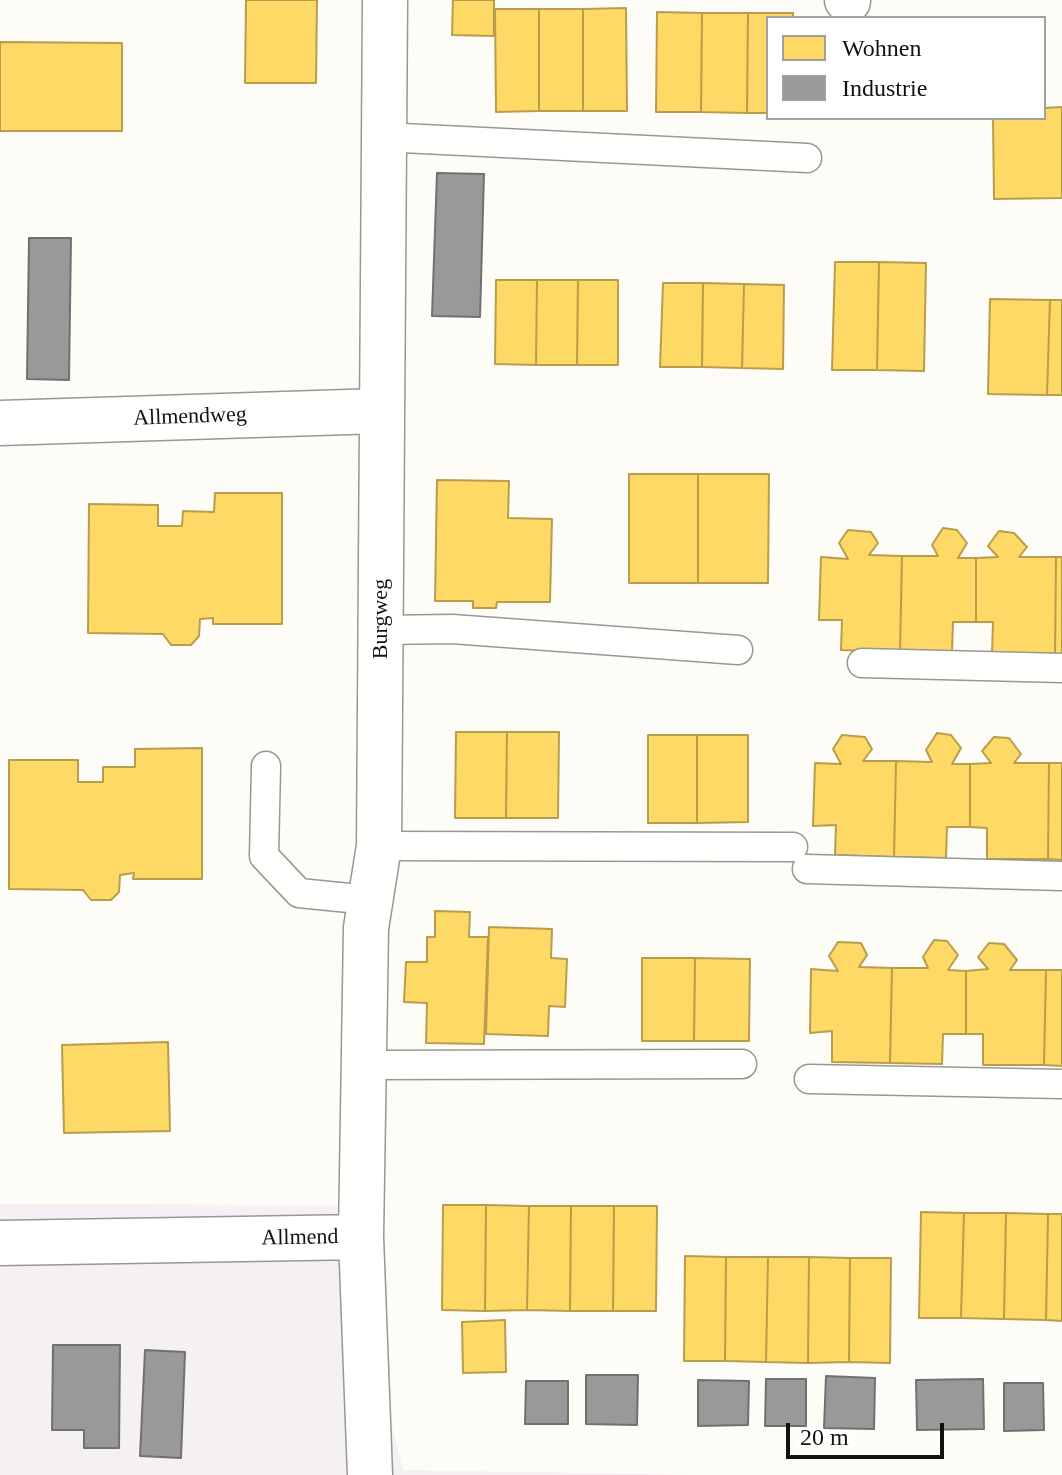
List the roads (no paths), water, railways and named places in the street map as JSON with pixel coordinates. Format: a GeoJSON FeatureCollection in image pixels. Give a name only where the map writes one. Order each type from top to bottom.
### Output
{"type":"FeatureCollection","features":[{"type":"Feature","properties":{"kind":"street","name":"Burgweg"},"geometry":{"type":"LineString","coordinates":[[361,1237],[369,900],[379,846],[385,0]]}},
{"type":"Feature","properties":{"kind":"street","name":"Allmendweg"},"geometry":{"type":"LineString","coordinates":[[0,423],[380,411]]}},
{"type":"Feature","properties":{"kind":"street","name":"Allmend"},"geometry":{"type":"LineString","coordinates":[[0,1243],[361,1237],[370,1475]]}},
{"type":"Feature","properties":{"kind":"lane"},"geometry":{"type":"LineString","coordinates":[[382,137],[807,158]]}},
{"type":"Feature","properties":{"kind":"lane"},"geometry":{"type":"LineString","coordinates":[[381,630],[452,629],[738,650]]}},
{"type":"Feature","properties":{"kind":"lane"},"geometry":{"type":"LineString","coordinates":[[862,663],[1062,668]]}},
{"type":"Feature","properties":{"kind":"lane"},"geometry":{"type":"LineString","coordinates":[[266,766],[264,856],[299,893],[369,900]]}},
{"type":"Feature","properties":{"kind":"lane"},"geometry":{"type":"LineString","coordinates":[[379,846],[800,858],[1062,876]]}},
{"type":"Feature","properties":{"kind":"lane"},"geometry":{"type":"LineString","coordinates":[[366,1065],[742,1064]]}},
{"type":"Feature","properties":{"kind":"lane"},"geometry":{"type":"LineString","coordinates":[[809,1079],[1062,1084]]}}]}
